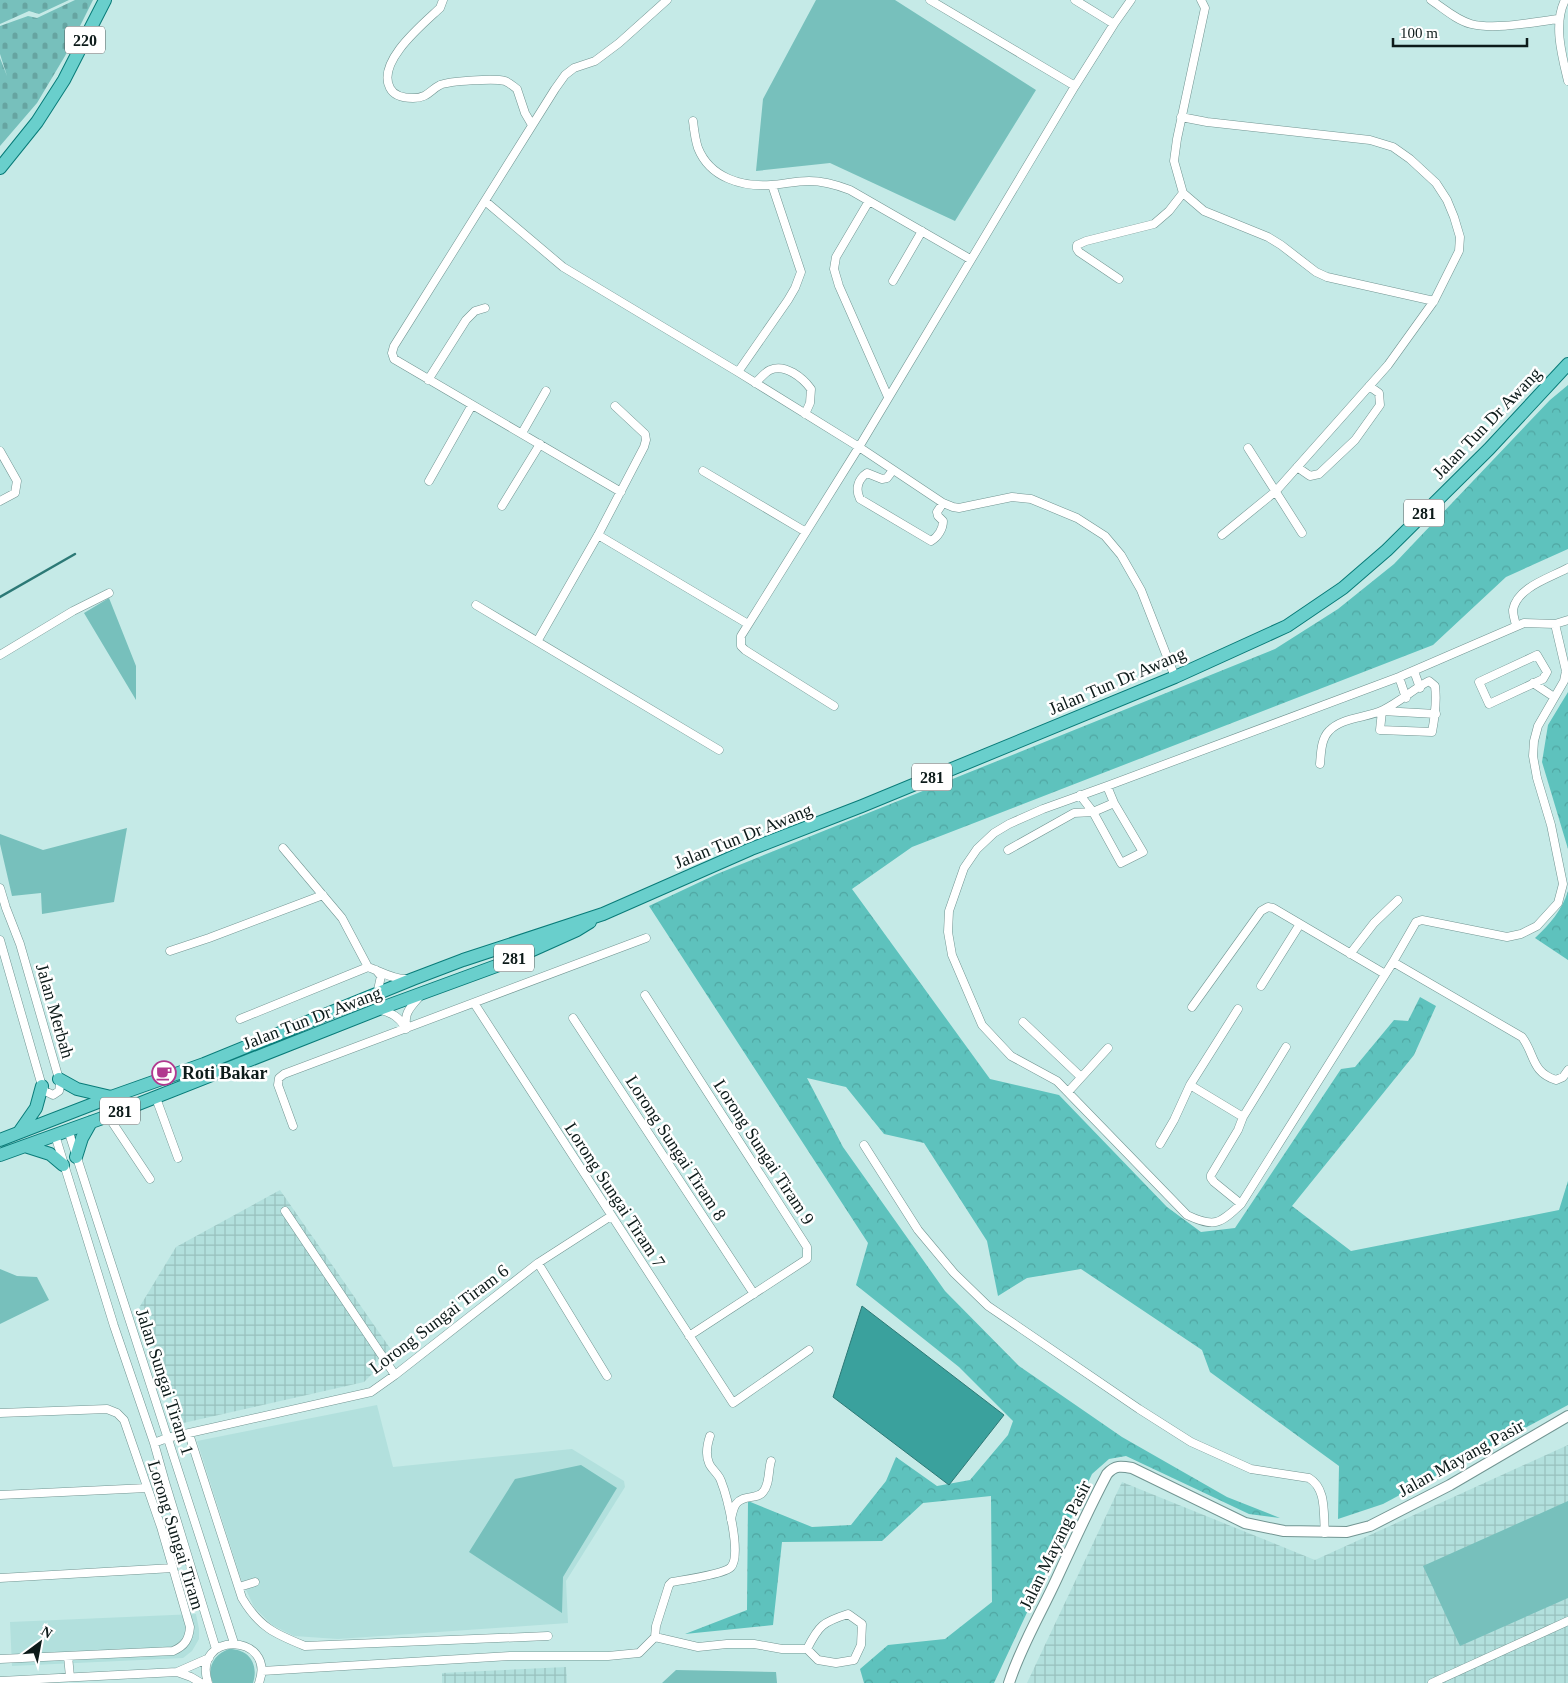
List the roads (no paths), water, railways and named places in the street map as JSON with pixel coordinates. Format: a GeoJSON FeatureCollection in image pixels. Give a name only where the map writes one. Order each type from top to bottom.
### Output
{"type":"FeatureCollection","features":[{"type":"Feature","properties":{"kind":"main road","name":"220"},"geometry":{"type":"LineString","coordinates":[[0,168],[37,122],[64,80],[105,0]]}},
{"type":"Feature","properties":{"kind":"main road","name":"Jalan Tun Dr Awang"},"geometry":{"type":"LineString","coordinates":[[0,1140],[111,1097],[204,1064],[463,960],[603,914],[751,849],[862,806],[1175,678],[1287,626],[1343,588],[1387,550],[1488,449],[1568,364]]}},
{"type":"Feature","properties":{"kind":"main road","name":"Jalan Tun Dr Awang"},"geometry":{"type":"LineString","coordinates":[[0,1155],[156,1098],[499,965],[577,930],[603,914]]}},
{"type":"Feature","properties":{"kind":"main road"},"geometry":{"type":"LineString","coordinates":[[59,1078],[77,1089],[111,1097]]}},
{"type":"Feature","properties":{"kind":"main road"},"geometry":{"type":"LineString","coordinates":[[20,1131],[36,1108],[42,1086]]}},
{"type":"Feature","properties":{"kind":"main road"},"geometry":{"type":"LineString","coordinates":[[76,1157],[82,1138],[91,1122]]}},
{"type":"Feature","properties":{"kind":"main road"},"geometry":{"type":"LineString","coordinates":[[25,1146],[50,1154],[63,1164]]}},
{"type":"Feature","properties":{"kind":"street"},"geometry":{"type":"LineString","coordinates":[[443,0],[440,8],[398,49],[388,75],[388,85],[392,91],[403,97],[414,98],[422,97],[439,86],[450,83],[495,80],[505,82],[517,89],[525,113],[532,125]]}},
{"type":"Feature","properties":{"kind":"street"},"geometry":{"type":"LineString","coordinates":[[621,492],[428,380],[394,359],[392,353],[394,346],[566,74],[574,68],[595,60],[619,42],[667,0]]}},
{"type":"Feature","properties":{"kind":"street"},"geometry":{"type":"LineString","coordinates":[[930,0],[1075,86]]}},
{"type":"Feature","properties":{"kind":"street"},"geometry":{"type":"LineString","coordinates":[[1075,0],[1114,24]]}},
{"type":"Feature","properties":{"kind":"street"},"geometry":{"type":"LineString","coordinates":[[834,706],[745,650],[740,641],[741,636],[858,447],[1075,86],[1131,0]]}},
{"type":"Feature","properties":{"kind":"street"},"geometry":{"type":"LineString","coordinates":[[1201,0],[1205,8],[1181,117],[1174,161],[1183,193],[1204,211],[1268,237],[1326,278],[1434,301]]}},
{"type":"Feature","properties":{"kind":"street"},"geometry":{"type":"LineString","coordinates":[[1431,0],[1453,16],[1472,24],[1518,25],[1559,19]]}},
{"type":"Feature","properties":{"kind":"street"},"geometry":{"type":"LineString","coordinates":[[1565,0],[1559,19],[1563,59],[1568,81]]}},
{"type":"Feature","properties":{"kind":"street"},"geometry":{"type":"LineString","coordinates":[[1181,117],[1207,122],[1370,140],[1393,147],[1410,159],[1436,184],[1447,200],[1460,237],[1459,251],[1434,301],[1388,365],[1276,491],[1222,534]]}},
{"type":"Feature","properties":{"kind":"street"},"geometry":{"type":"LineString","coordinates":[[693,121],[699,148],[708,164],[725,177],[742,184],[772,185],[804,181],[829,183],[850,190],[970,259]]}},
{"type":"Feature","properties":{"kind":"street"},"geometry":{"type":"LineString","coordinates":[[738,372],[788,300],[801,272],[772,185]]}},
{"type":"Feature","properties":{"kind":"street"},"geometry":{"type":"LineString","coordinates":[[1119,278],[1079,252],[1077,245],[1154,224],[1169,211],[1183,193]]}},
{"type":"Feature","properties":{"kind":"street"},"geometry":{"type":"LineString","coordinates":[[869,200],[836,257],[834,269],[839,286],[888,397]]}},
{"type":"Feature","properties":{"kind":"street"},"geometry":{"type":"LineString","coordinates":[[485,201],[563,267],[738,372],[943,503],[958,508],[1012,497],[1031,499],[1077,518],[1105,536],[1121,555],[1141,590],[1175,678]]}},
{"type":"Feature","properties":{"kind":"street"},"geometry":{"type":"LineString","coordinates":[[893,281],[922,231]]}},
{"type":"Feature","properties":{"kind":"street"},"geometry":{"type":"LineString","coordinates":[[428,380],[466,320],[475,311],[485,308]]}},
{"type":"Feature","properties":{"kind":"street"},"geometry":{"type":"LineString","coordinates":[[755,383],[769,370],[776,368],[786,369],[793,373],[811,389],[810,403],[805,414]]}},
{"type":"Feature","properties":{"kind":"street"},"geometry":{"type":"LineString","coordinates":[[1298,467],[1310,476],[1318,474],[1354,440],[1380,405],[1379,393],[1370,386]]}},
{"type":"Feature","properties":{"kind":"street"},"geometry":{"type":"LineString","coordinates":[[522,433],[546,391]]}},
{"type":"Feature","properties":{"kind":"street"},"geometry":{"type":"LineString","coordinates":[[429,481],[472,405]]}},
{"type":"Feature","properties":{"kind":"street"},"geometry":{"type":"LineString","coordinates":[[538,640],[598,535],[646,440],[645,434],[615,406]]}},
{"type":"Feature","properties":{"kind":"street"},"geometry":{"type":"LineString","coordinates":[[502,506],[540,444]]}},
{"type":"Feature","properties":{"kind":"street"},"geometry":{"type":"LineString","coordinates":[[1248,448],[1302,533]]}},
{"type":"Feature","properties":{"kind":"street"},"geometry":{"type":"LineString","coordinates":[[0,451],[17,481],[15,493],[0,501]]}},
{"type":"Feature","properties":{"kind":"street"},"geometry":{"type":"LineString","coordinates":[[892,470],[886,478],[882,479],[868,473],[863,476],[857,489],[860,499],[931,541],[943,527],[943,521],[937,512],[943,503]]}},
{"type":"Feature","properties":{"kind":"street"},"geometry":{"type":"LineString","coordinates":[[703,472],[806,532]]}},
{"type":"Feature","properties":{"kind":"street"},"geometry":{"type":"LineString","coordinates":[[598,535],[748,624]]}},
{"type":"Feature","properties":{"kind":"street"},"geometry":{"type":"LineString","coordinates":[[1516,626],[1513,611],[1516,603],[1526,590],[1568,568]]}},
{"type":"Feature","properties":{"kind":"street"},"geometry":{"type":"LineString","coordinates":[[0,655],[73,611],[109,593]]}},
{"type":"Feature","properties":{"kind":"street"},"geometry":{"type":"LineString","coordinates":[[476,605],[538,640],[719,750]]}},
{"type":"Feature","properties":{"kind":"street"},"geometry":{"type":"LineString","coordinates":[[1555,624],[1566,671],[1564,681],[1538,726],[1534,741],[1534,756],[1537,778],[1551,825],[1563,884],[1558,903],[1537,926],[1521,934],[1507,937],[1422,920],[1416,922],[1394,962],[1241,1204],[1226,1219],[1213,1223],[1200,1221],[1187,1214],[1068,1092],[1050,1076],[1031,1068],[1011,1056],[986,1031],[952,956],[948,932],[949,911],[964,868],[977,849],[994,833],[1009,824],[1080,795],[1399,677],[1524,622],[1555,624],[1568,620]]}},
{"type":"Feature","properties":{"kind":"street"},"geometry":{"type":"LineString","coordinates":[[1537,655],[1547,672],[1543,679],[1533,683],[1489,704],[1479,682],[1537,655]]}},
{"type":"Feature","properties":{"kind":"street"},"geometry":{"type":"LineString","coordinates":[[1414,671],[1420,688]]}},
{"type":"Feature","properties":{"kind":"street"},"geometry":{"type":"LineString","coordinates":[[1399,677],[1406,698]]}},
{"type":"Feature","properties":{"kind":"street"},"geometry":{"type":"LineString","coordinates":[[1320,764],[1323,742],[1330,730],[1338,724],[1382,711],[1406,698],[1430,681],[1435,686],[1436,714],[1432,732],[1380,730],[1382,711]]}},
{"type":"Feature","properties":{"kind":"street"},"geometry":{"type":"LineString","coordinates":[[1533,683],[1554,697]]}},
{"type":"Feature","properties":{"kind":"street"},"geometry":{"type":"LineString","coordinates":[[1382,711],[1436,714]]}},
{"type":"Feature","properties":{"kind":"street"},"geometry":{"type":"LineString","coordinates":[[1080,795],[1093,812],[1121,863],[1143,852],[1114,803],[1107,786]]}},
{"type":"Feature","properties":{"kind":"street"},"geometry":{"type":"LineString","coordinates":[[1008,850],[1074,813],[1093,812],[1114,803]]}},
{"type":"Feature","properties":{"kind":"street"},"geometry":{"type":"LineString","coordinates":[[283,848],[342,918],[372,968],[381,976],[378,990],[373,995]]}},
{"type":"Feature","properties":{"kind":"street","name":"Jalan Merbah"},"geometry":{"type":"LineString","coordinates":[[0,888],[20,944],[59,1078],[60,1086],[56,1094],[48,1094],[42,1086],[0,940]]}},
{"type":"Feature","properties":{"kind":"street"},"geometry":{"type":"LineString","coordinates":[[170,951],[210,938],[322,895]]}},
{"type":"Feature","properties":{"kind":"street"},"geometry":{"type":"LineString","coordinates":[[1350,954],[1374,923],[1398,900]]}},
{"type":"Feature","properties":{"kind":"street"},"geometry":{"type":"LineString","coordinates":[[1192,1007],[1264,908],[1268,907],[1273,908],[1385,974]]}},
{"type":"Feature","properties":{"kind":"street"},"geometry":{"type":"LineString","coordinates":[[1261,986],[1300,924]]}},
{"type":"Feature","properties":{"kind":"street"},"geometry":{"type":"LineString","coordinates":[[293,1126],[278,1084],[279,1078],[284,1074],[646,938]]}},
{"type":"Feature","properties":{"kind":"street"},"geometry":{"type":"LineString","coordinates":[[1394,962],[1522,1037],[1528,1044],[1538,1070],[1549,1078],[1556,1080],[1564,1077],[1568,1070]]}},
{"type":"Feature","properties":{"kind":"street"},"geometry":{"type":"LineString","coordinates":[[372,968],[400,979],[413,979]]}},
{"type":"Feature","properties":{"kind":"street","name":"Jalan Tun Dr Awang"},"geometry":{"type":"LineString","coordinates":[[240,1019],[372,968]]}},
{"type":"Feature","properties":{"kind":"street"},"geometry":{"type":"LineString","coordinates":[[406,1029],[405,1017],[410,1008],[422,995]]}},
{"type":"Feature","properties":{"kind":"street","name":"Lorong Sungai Tiram 9"},"geometry":{"type":"LineString","coordinates":[[645,995],[807,1247],[807,1259],[689,1336]]}},
{"type":"Feature","properties":{"kind":"street","name":"Lorong Sungai Tiram 7"},"geometry":{"type":"LineString","coordinates":[[474,1003],[610,1216],[733,1403],[809,1350]]}},
{"type":"Feature","properties":{"kind":"street"},"geometry":{"type":"LineString","coordinates":[[1160,1144],[1174,1120],[1190,1085],[1238,1009]]}},
{"type":"Feature","properties":{"kind":"street"},"geometry":{"type":"LineString","coordinates":[[379,1010],[390,1013],[401,1020],[406,1029]]}},
{"type":"Feature","properties":{"kind":"street","name":"Lorong Sungai Tiram 8"},"geometry":{"type":"LineString","coordinates":[[573,1018],[754,1294]]}},
{"type":"Feature","properties":{"kind":"street"},"geometry":{"type":"LineString","coordinates":[[1023,1022],[1081,1077]]}},
{"type":"Feature","properties":{"kind":"street"},"geometry":{"type":"LineString","coordinates":[[1241,1204],[1211,1178],[1243,1118],[1286,1047]]}},
{"type":"Feature","properties":{"kind":"street"},"geometry":{"type":"LineString","coordinates":[[1068,1092],[1108,1048]]}},
{"type":"Feature","properties":{"kind":"street"},"geometry":{"type":"LineString","coordinates":[[1190,1085],[1243,1118]]}},
{"type":"Feature","properties":{"kind":"street"},"geometry":{"type":"LineString","coordinates":[[156,1098],[178,1158]]}},
{"type":"Feature","properties":{"kind":"street"},"geometry":{"type":"LineString","coordinates":[[108,1116],[150,1179]]}},
{"type":"Feature","properties":{"kind":"street","name":"Jalan Sungai Tiram 1"},"geometry":{"type":"LineString","coordinates":[[68,1130],[234,1643]]}},
{"type":"Feature","properties":{"kind":"street","name":"Jalan Sungai Tiram 1"},"geometry":{"type":"LineString","coordinates":[[55,1135],[114,1326],[154,1443],[216,1649]]}},
{"type":"Feature","properties":{"kind":"street"},"geometry":{"type":"LineString","coordinates":[[864,1145],[918,1230],[954,1273],[988,1306],[1139,1409],[1191,1442],[1250,1468],[1309,1478],[1317,1483],[1322,1492],[1325,1533]]}},
{"type":"Feature","properties":{"kind":"street"},"geometry":{"type":"LineString","coordinates":[[285,1211],[395,1375]]}},
{"type":"Feature","properties":{"kind":"street","name":"Lorong Sungai Tiram 6"},"geometry":{"type":"LineString","coordinates":[[154,1443],[168,1438],[371,1392],[538,1263],[610,1216]]}},
{"type":"Feature","properties":{"kind":"street"},"geometry":{"type":"LineString","coordinates":[[538,1263],[607,1376]]}},
{"type":"Feature","properties":{"kind":"street","name":"Lorong Sungai Tiram"},"geometry":{"type":"LineString","coordinates":[[0,1413],[107,1409],[117,1413],[124,1420],[161,1527],[190,1627],[189,1637],[179,1648],[173,1651],[0,1659]]}},
{"type":"Feature","properties":{"kind":"street","name":"Jalan Mayang Pasir"},"geometry":{"type":"LineString","coordinates":[[1009,1683],[1017,1658],[1057,1579],[1085,1516],[1112,1468],[1120,1466],[1132,1468],[1245,1523],[1284,1531],[1347,1532],[1370,1526],[1450,1485],[1568,1416]]}},
{"type":"Feature","properties":{"kind":"street"},"geometry":{"type":"LineString","coordinates":[[189,1434],[239,1587],[248,1608],[260,1622],[275,1633],[305,1646],[548,1636]]}},
{"type":"Feature","properties":{"kind":"street"},"geometry":{"type":"LineString","coordinates":[[262,1671],[510,1656],[639,1653],[655,1637],[656,1626],[669,1585],[672,1582],[723,1572],[731,1567],[735,1551],[731,1520],[721,1480],[709,1464],[707,1446],[710,1436]]}},
{"type":"Feature","properties":{"kind":"street"},"geometry":{"type":"LineString","coordinates":[[731,1520],[735,1505],[740,1500],[744,1497],[760,1495],[764,1491],[771,1461]]}},
{"type":"Feature","properties":{"kind":"street"},"geometry":{"type":"LineString","coordinates":[[0,1495],[146,1488]]}},
{"type":"Feature","properties":{"kind":"street"},"geometry":{"type":"LineString","coordinates":[[0,1578],[173,1568]]}},
{"type":"Feature","properties":{"kind":"street"},"geometry":{"type":"LineString","coordinates":[[239,1587],[255,1582]]}},
{"type":"Feature","properties":{"kind":"street"},"geometry":{"type":"LineString","coordinates":[[655,1637],[698,1647],[754,1644],[782,1649],[807,1649],[818,1660],[836,1663],[854,1660],[861,1645],[862,1624],[848,1614],[826,1621],[815,1633],[807,1649]]}},
{"type":"Feature","properties":{"kind":"street"},"geometry":{"type":"LineString","coordinates":[[1432,1683],[1568,1621]]}},
{"type":"Feature","properties":{"kind":"street"},"geometry":{"type":"LineString","coordinates":[[208,1683],[206,1666],[209,1658],[216,1649],[234,1643],[243,1645],[256,1655],[262,1671],[259,1683]]}},
{"type":"Feature","properties":{"kind":"street"},"geometry":{"type":"LineString","coordinates":[[68,1656],[70,1677]]}},
{"type":"Feature","properties":{"kind":"street"},"geometry":{"type":"LineString","coordinates":[[0,1681],[177,1672],[209,1658]]}},
{"type":"Feature","properties":{"kind":"street"},"geometry":{"type":"LineString","coordinates":[[177,1672],[201,1683]]}},
{"type":"Feature","properties":{"kind":"waterway"},"geometry":{"type":"LineString","coordinates":[[0,597],[75,554]]}},
{"type":"Feature","properties":{"kind":"place","name":"Roti Bakar"},"geometry":{"type":"Point","coordinates":[164,1073]}}]}
